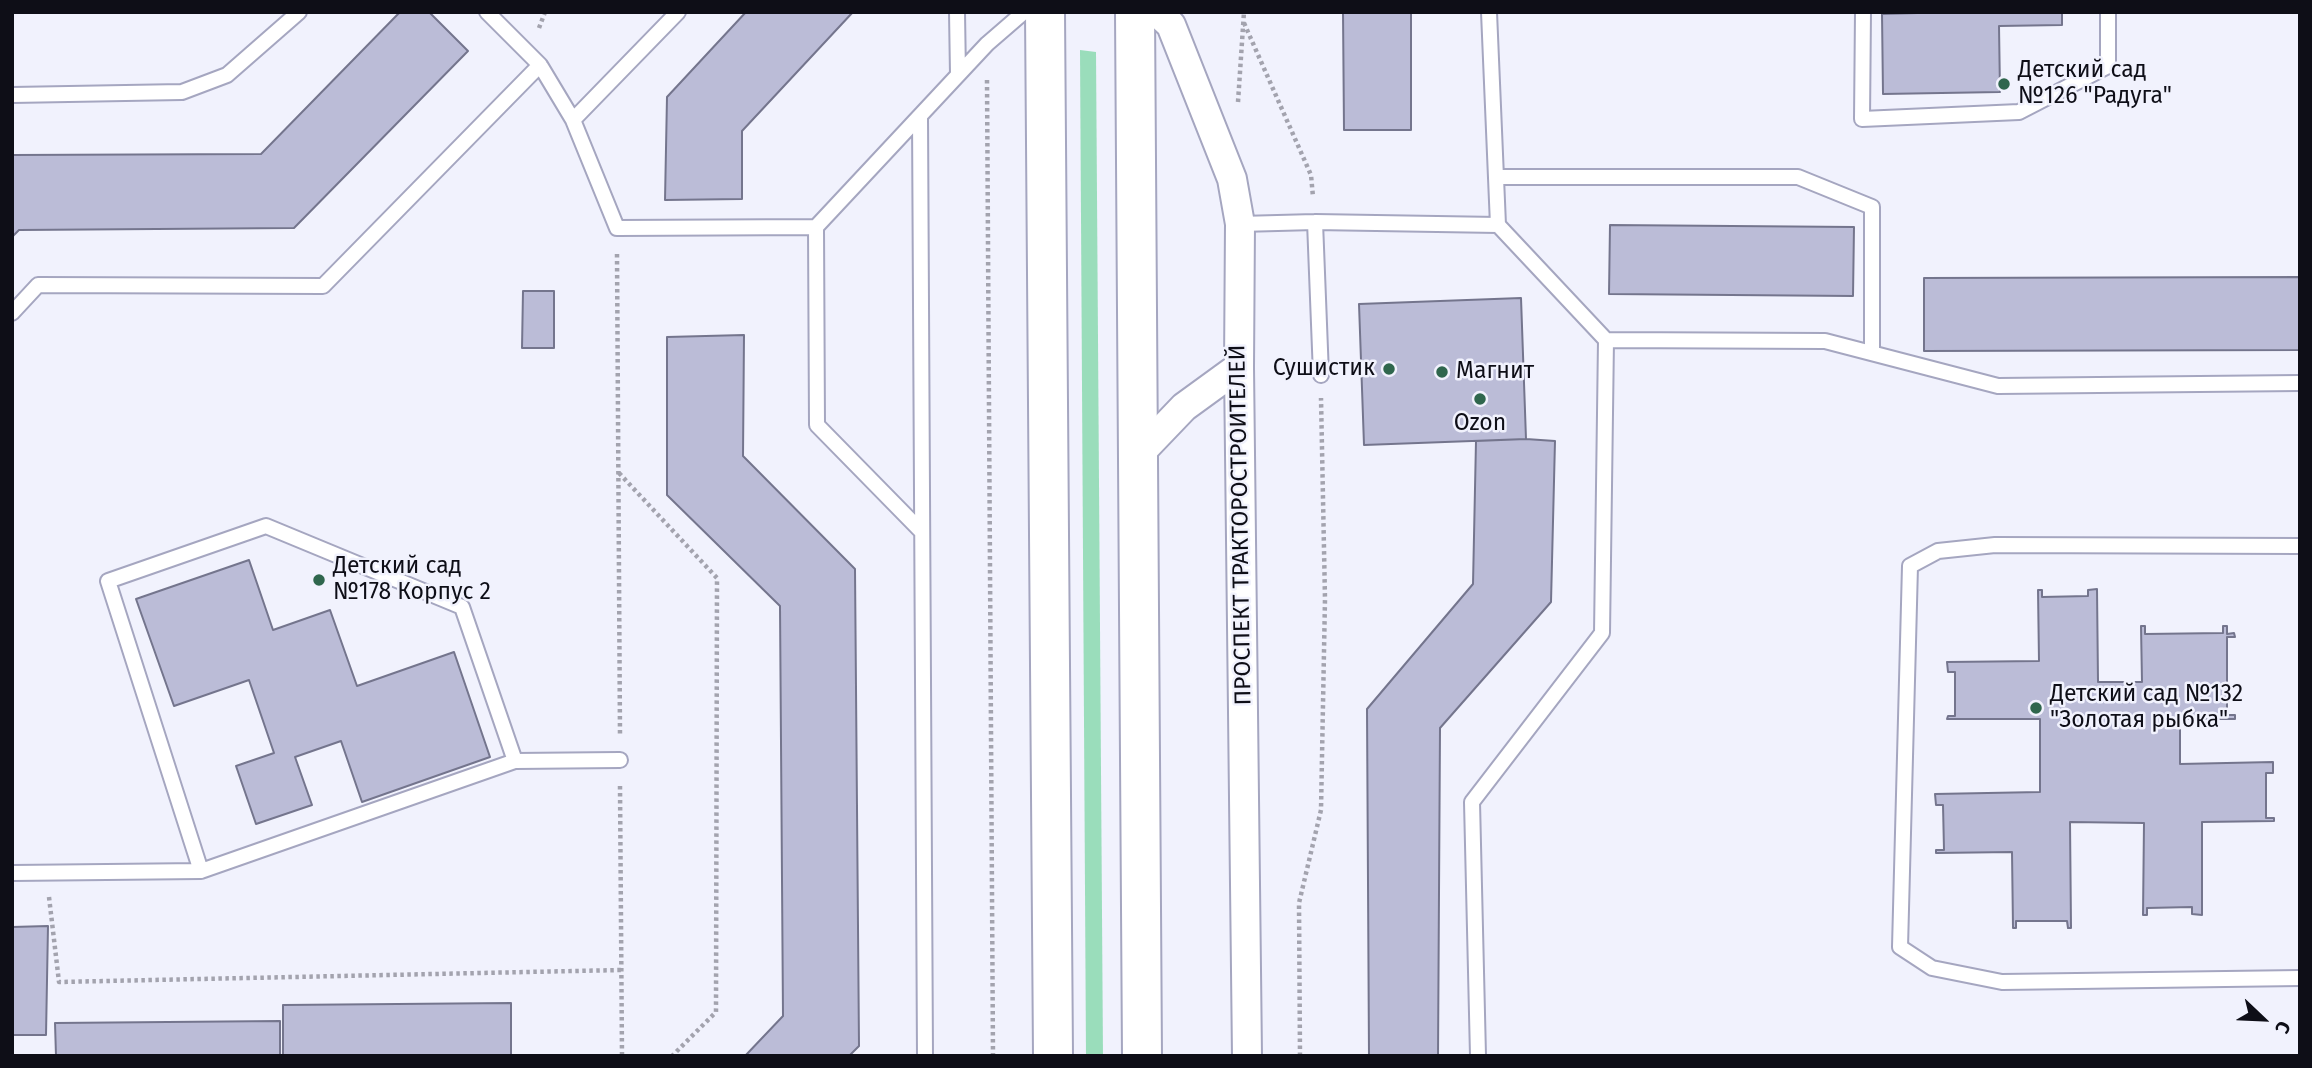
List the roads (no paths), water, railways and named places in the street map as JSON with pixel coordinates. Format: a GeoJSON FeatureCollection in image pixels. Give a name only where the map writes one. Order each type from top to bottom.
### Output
{"type":"FeatureCollection","features":[{"type":"Feature","properties":{"kind":"main road"},"geometry":{"type":"LineString","coordinates":[[1045,12],[1053,1056]]}},
{"type":"Feature","properties":{"kind":"main road"},"geometry":{"type":"LineString","coordinates":[[1135,12],[1142,1056]]}},
{"type":"Feature","properties":{"kind":"street","name":"ПРОСПЕКТ ТРАКТОРОСТРОИТЕЛЕЙ"},"geometry":{"type":"LineString","coordinates":[[1157,12],[1171,25],[1231,179],[1240,224],[1239,367],[1247,1056]]}},
{"type":"Feature","properties":{"kind":"street"},"geometry":{"type":"LineString","coordinates":[[1138,455],[1184,407],[1239,367]]}},
{"type":"Feature","properties":{"kind":"lane"},"geometry":{"type":"LineString","coordinates":[[12,95],[182,92],[227,75],[299,12]]}},
{"type":"Feature","properties":{"kind":"lane"},"geometry":{"type":"LineString","coordinates":[[487,12],[540,65],[573,120],[617,229],[816,227]]}},
{"type":"Feature","properties":{"kind":"lane"},"geometry":{"type":"LineString","coordinates":[[573,120],[678,12]]}},
{"type":"Feature","properties":{"kind":"lane"},"geometry":{"type":"LineString","coordinates":[[957,12],[958,75]]}},
{"type":"Feature","properties":{"kind":"lane"},"geometry":{"type":"LineString","coordinates":[[922,532],[817,425],[816,227],[987,44],[1024,12]]}},
{"type":"Feature","properties":{"kind":"lane"},"geometry":{"type":"LineString","coordinates":[[1478,1056],[1472,802],[1602,633],[1606,340],[1498,225],[1489,12]]}},
{"type":"Feature","properties":{"kind":"lane"},"geometry":{"type":"LineString","coordinates":[[1863,12],[1862,120],[2020,112],[2108,66],[2108,12]]}},
{"type":"Feature","properties":{"kind":"lane"},"geometry":{"type":"LineString","coordinates":[[12,313],[38,285],[323,286],[540,65]]}},
{"type":"Feature","properties":{"kind":"lane"},"geometry":{"type":"LineString","coordinates":[[920,116],[926,1056]]}},
{"type":"Feature","properties":{"kind":"lane"},"geometry":{"type":"LineString","coordinates":[[1496,177],[1798,177],[1872,207],[1872,353]]}},
{"type":"Feature","properties":{"kind":"lane"},"geometry":{"type":"LineString","coordinates":[[1240,224],[1315,222],[1498,225]]}},
{"type":"Feature","properties":{"kind":"lane"},"geometry":{"type":"LineString","coordinates":[[1315,222],[1321,375]]}},
{"type":"Feature","properties":{"kind":"lane"},"geometry":{"type":"LineString","coordinates":[[1606,340],[1825,341],[1998,386],[2300,383]]}},
{"type":"Feature","properties":{"kind":"lane"},"geometry":{"type":"LineString","coordinates":[[201,871],[108,581],[253,530],[266,526],[462,607],[515,761]]}},
{"type":"Feature","properties":{"kind":"lane"},"geometry":{"type":"LineString","coordinates":[[2300,545],[1995,545],[1938,551],[1910,566],[1900,947],[1932,968],[2002,982],[2300,978]]}},
{"type":"Feature","properties":{"kind":"lane"},"geometry":{"type":"LineString","coordinates":[[12,873],[201,871],[515,761],[620,760]]}},
{"type":"Feature","properties":{"kind":"place","name":"Детский сад №126 \"Радуга\""},"geometry":{"type":"Point","coordinates":[2004,84]}},
{"type":"Feature","properties":{"kind":"place","name":"Сушистик"},"geometry":{"type":"Point","coordinates":[1389,369]}},
{"type":"Feature","properties":{"kind":"place","name":"Магнит"},"geometry":{"type":"Point","coordinates":[1442,372]}},
{"type":"Feature","properties":{"kind":"place","name":"Ozon"},"geometry":{"type":"Point","coordinates":[1480,399]}},
{"type":"Feature","properties":{"kind":"place","name":"Детский сад №178 Корпус 2"},"geometry":{"type":"Point","coordinates":[319,580]}},
{"type":"Feature","properties":{"kind":"place","name":"Детский сад №132 \"Золотая рыбка\""},"geometry":{"type":"Point","coordinates":[2036,708]}}]}
